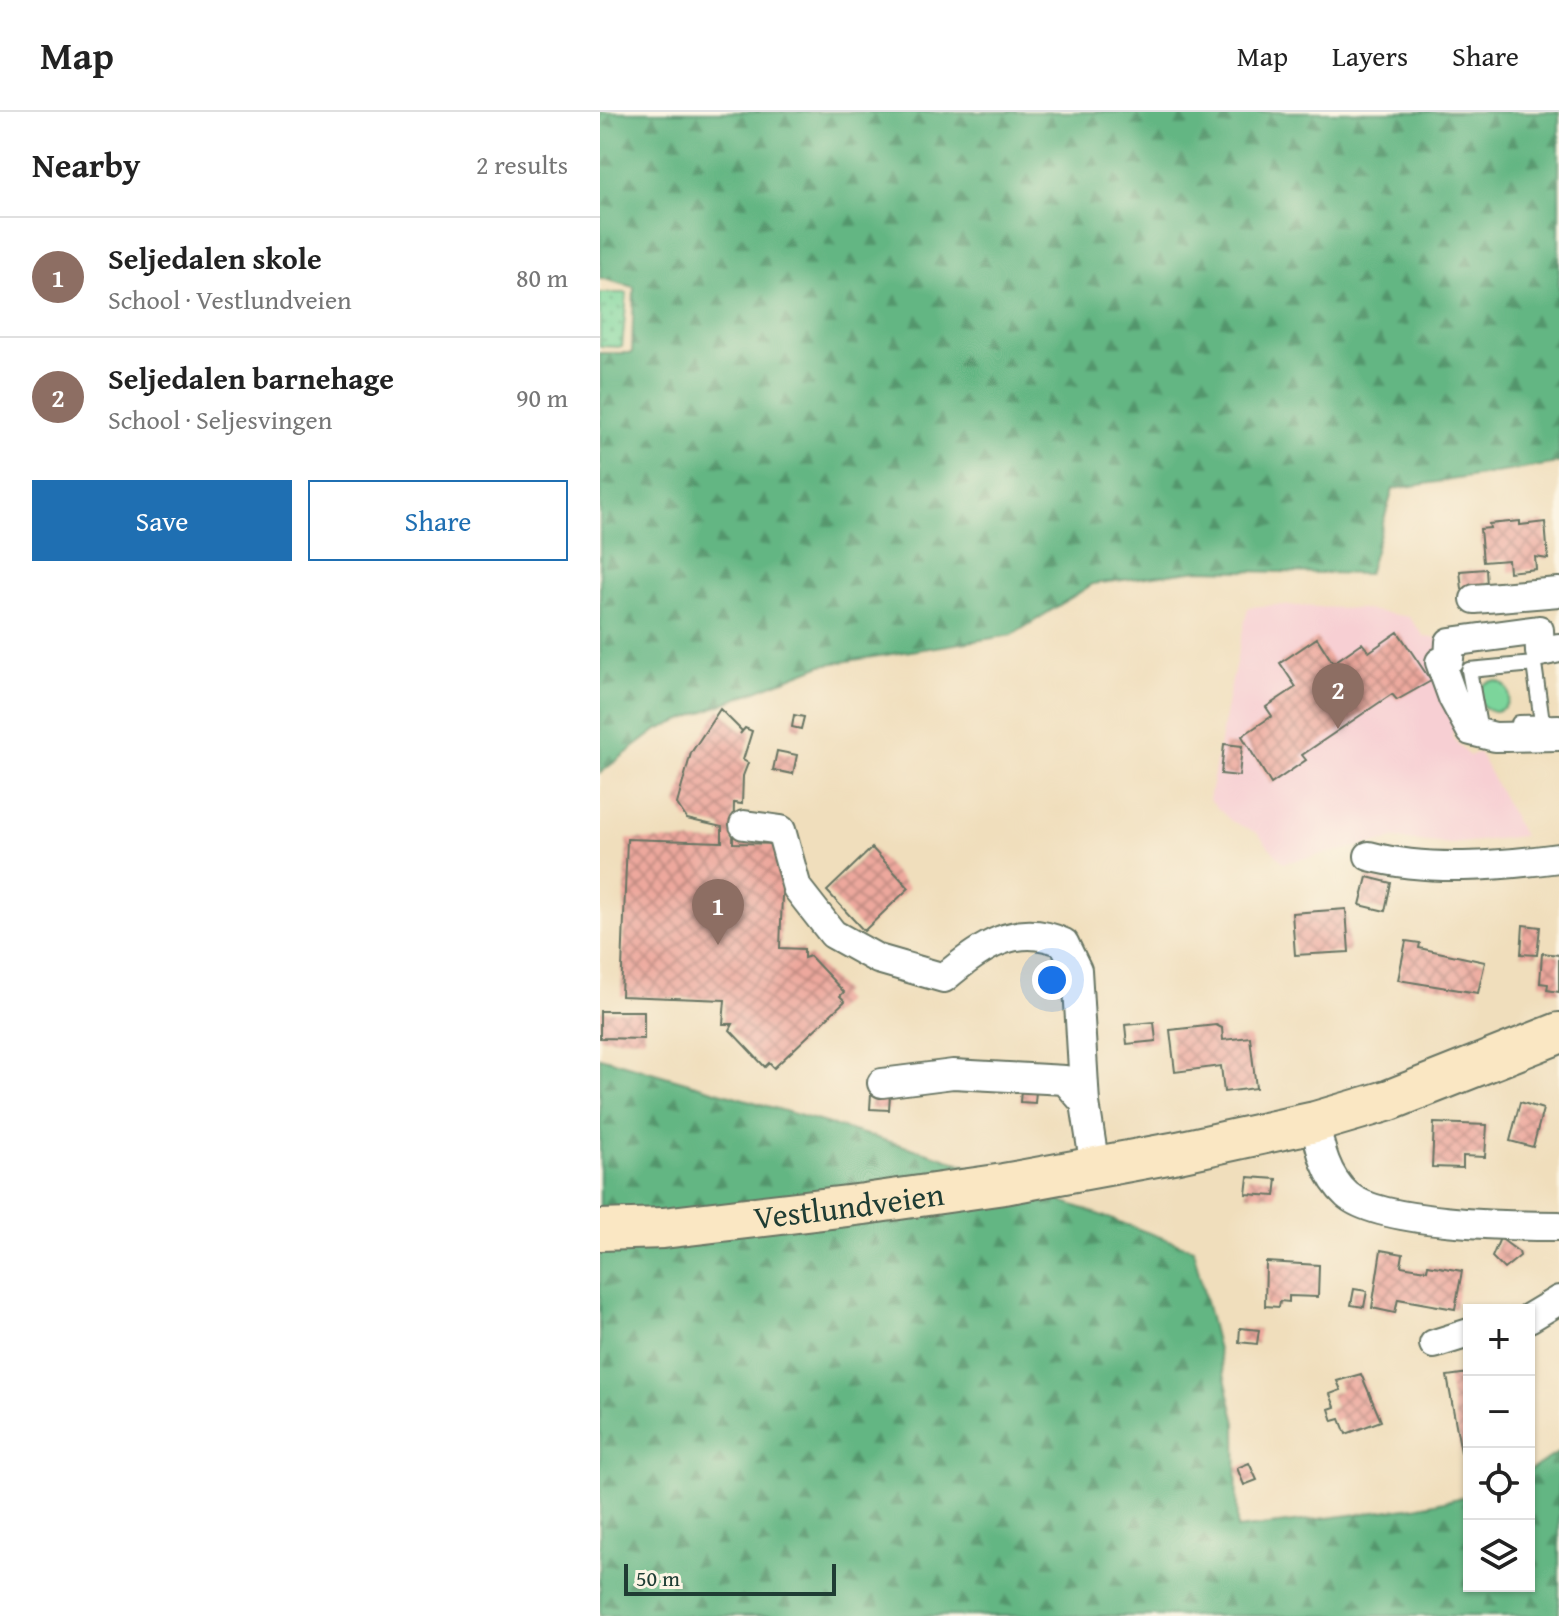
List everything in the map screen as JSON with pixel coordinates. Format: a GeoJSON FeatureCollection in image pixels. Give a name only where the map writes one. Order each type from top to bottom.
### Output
{"type":"FeatureCollection","features":[{"type":"Feature","properties":{"kind":"main road","name":"Vestlundveien"},"geometry":{"type":"LineString","coordinates":[[600,1230],[663,1228],[850,1205],[1095,1168],[1315,1122],[1390,1100],[1559,1033]]}},
{"type":"Feature","properties":{"kind":"street"},"geometry":{"type":"LineString","coordinates":[[1475,599],[1559,592]]}},
{"type":"Feature","properties":{"kind":"street"},"geometry":{"type":"LineString","coordinates":[[1550,729],[1495,737],[1471,731],[1453,698],[1440,662],[1449,659],[1450,642],[1539,630],[1540,652],[1559,648]]}},
{"type":"Feature","properties":{"kind":"street"},"geometry":{"type":"LineString","coordinates":[[744,825],[781,830],[797,888],[833,934],[878,959],[944,978],[981,949],[1008,935],[1032,933],[1064,943],[1077,970],[1085,1103],[1095,1168]]}},
{"type":"Feature","properties":{"kind":"street"},"geometry":{"type":"LineString","coordinates":[[1369,856],[1428,864],[1526,863],[1559,858]]}},
{"type":"Feature","properties":{"kind":"street"},"geometry":{"type":"LineString","coordinates":[[882,1083],[953,1074],[1032,1075],[1065,1080],[1085,1103]]}},
{"type":"Feature","properties":{"kind":"street"},"geometry":{"type":"LineString","coordinates":[[1315,1122],[1330,1174],[1349,1197],[1378,1210],[1433,1219],[1559,1226]]}},
{"type":"Feature","properties":{"kind":"street"},"geometry":{"type":"LineString","coordinates":[[1535,1314],[1559,1300]]}},
{"type":"Feature","properties":{"kind":"street"},"geometry":{"type":"LineString","coordinates":[[1434,1344],[1463,1335]]}},
{"type":"Feature","properties":{"kind":"lane"},"geometry":{"type":"LineString","coordinates":[[1550,729],[1534,664],[1469,670],[1478,726],[1550,729],[1559,722]]}},
{"type":"Feature","properties":{"kind":"shaded area"},"geometry":{"type":"Polygon","coordinates":[[[1276,605],[1362,609],[1409,617],[1425,637],[1448,640],[1455,721],[1452,737],[1469,756],[1479,752],[1523,836],[1451,844],[1394,839],[1283,863],[1257,833],[1231,821],[1209,800],[1229,694],[1248,607],[1276,605]]]}},
{"type":"Feature","properties":{"kind":"green space"},"geometry":{"type":"Polygon","coordinates":[[[600,112],[1559,112],[1559,463],[1393,489],[1368,574],[1199,570],[1093,584],[1012,635],[822,665],[657,730],[600,773],[600,353],[632,353],[634,287],[600,278],[600,112]]]}},
{"type":"Feature","properties":{"kind":"green space"},"geometry":{"type":"Polygon","coordinates":[[[600,293],[627,293],[622,347],[600,346],[600,293]]]}},
{"type":"Feature","properties":{"kind":"green space"},"geometry":{"type":"Polygon","coordinates":[[[1494,681],[1505,685],[1509,696],[1505,707],[1494,711],[1483,707],[1479,696],[1483,685],[1494,681]]]}},
{"type":"Feature","properties":{"kind":"green space"},"geometry":{"type":"Polygon","coordinates":[[[600,1057],[942,1157],[1193,1249],[1236,1423],[1237,1529],[1415,1507],[1463,1497],[1463,1592],[1535,1592],[1535,1467],[1559,1452],[1559,1616],[600,1616],[600,1057]]]}},
{"type":"Feature","properties":{"kind":"building"},"geometry":{"type":"Polygon","coordinates":[[[1520,521],[1520,525],[1545,522],[1548,559],[1535,557],[1536,569],[1509,572],[1508,560],[1483,562],[1480,529],[1490,528],[1489,524],[1520,521]]]}},
{"type":"Feature","properties":{"kind":"building"},"geometry":{"type":"Polygon","coordinates":[[[1486,569],[1487,586],[1462,589],[1460,571],[1486,569]]]}},
{"type":"Feature","properties":{"kind":"building"},"geometry":{"type":"Polygon","coordinates":[[[1398,632],[1431,681],[1397,700],[1392,694],[1302,755],[1306,760],[1271,784],[1242,736],[1272,716],[1266,707],[1296,687],[1280,663],[1317,638],[1333,663],[1362,643],[1369,652],[1398,632]]]}},
{"type":"Feature","properties":{"kind":"building"},"geometry":{"type":"Polygon","coordinates":[[[720,709],[742,731],[740,734],[745,728],[752,731],[743,760],[748,763],[743,776],[742,804],[734,803],[733,843],[784,844],[780,948],[804,949],[804,958],[810,956],[844,992],[840,996],[845,1001],[774,1068],[769,1063],[765,1067],[730,1030],[733,1024],[723,1024],[725,1000],[621,996],[627,839],[722,842],[722,827],[687,819],[677,804],[691,753],[720,709]]]}},
{"type":"Feature","properties":{"kind":"building"},"geometry":{"type":"Polygon","coordinates":[[[794,715],[804,717],[801,729],[792,727],[794,715]]]}},
{"type":"Feature","properties":{"kind":"building"},"geometry":{"type":"Polygon","coordinates":[[[1224,744],[1242,746],[1239,776],[1221,774],[1224,744]]]}},
{"type":"Feature","properties":{"kind":"building"},"geometry":{"type":"Polygon","coordinates":[[[777,751],[797,755],[793,774],[773,770],[777,751]]]}},
{"type":"Feature","properties":{"kind":"building"},"geometry":{"type":"Polygon","coordinates":[[[872,848],[909,888],[864,931],[827,891],[872,848]]]}},
{"type":"Feature","properties":{"kind":"building"},"geometry":{"type":"Polygon","coordinates":[[[1367,877],[1391,883],[1385,911],[1360,905],[1367,877]]]}},
{"type":"Feature","properties":{"kind":"building"},"geometry":{"type":"Polygon","coordinates":[[[1346,909],[1349,952],[1295,955],[1292,913],[1346,909]]]}},
{"type":"Feature","properties":{"kind":"building"},"geometry":{"type":"Polygon","coordinates":[[[1523,925],[1540,927],[1537,955],[1521,954],[1523,925]]]}},
{"type":"Feature","properties":{"kind":"building"},"geometry":{"type":"Polygon","coordinates":[[[1406,941],[1420,943],[1419,948],[1485,962],[1478,993],[1398,980],[1406,941]]]}},
{"type":"Feature","properties":{"kind":"building"},"geometry":{"type":"Polygon","coordinates":[[[1542,953],[1559,955],[1559,992],[1547,990],[1548,984],[1540,983],[1542,953]]]}},
{"type":"Feature","properties":{"kind":"building"},"geometry":{"type":"Polygon","coordinates":[[[600,1011],[644,1011],[644,1039],[600,1038],[600,1011]]]}},
{"type":"Feature","properties":{"kind":"building"},"geometry":{"type":"Polygon","coordinates":[[[1154,1022],[1156,1041],[1127,1044],[1125,1025],[1154,1022]]]}},
{"type":"Feature","properties":{"kind":"building"},"geometry":{"type":"Polygon","coordinates":[[[1216,1025],[1222,1028],[1223,1040],[1250,1037],[1256,1088],[1224,1092],[1221,1066],[1175,1072],[1170,1030],[1216,1025]]]}},
{"type":"Feature","properties":{"kind":"building"},"geometry":{"type":"Polygon","coordinates":[[[1021,1090],[1036,1091],[1035,1103],[1020,1102],[1021,1090]]]}},
{"type":"Feature","properties":{"kind":"building"},"geometry":{"type":"Polygon","coordinates":[[[871,1093],[890,1094],[889,1110],[870,1109],[871,1093]]]}},
{"type":"Feature","properties":{"kind":"building"},"geometry":{"type":"Polygon","coordinates":[[[1520,1102],[1543,1109],[1533,1147],[1510,1141],[1520,1102]]]}},
{"type":"Feature","properties":{"kind":"building"},"geometry":{"type":"Polygon","coordinates":[[[1434,1123],[1487,1125],[1485,1157],[1463,1156],[1463,1168],[1432,1167],[1434,1123]]]}},
{"type":"Feature","properties":{"kind":"building"},"geometry":{"type":"Polygon","coordinates":[[[1248,1177],[1277,1179],[1275,1196],[1246,1194],[1248,1177]]]}},
{"type":"Feature","properties":{"kind":"building"},"geometry":{"type":"Polygon","coordinates":[[[1500,1238],[1520,1256],[1504,1269],[1492,1257],[1500,1238]]]}},
{"type":"Feature","properties":{"kind":"building"},"geometry":{"type":"Polygon","coordinates":[[[1381,1250],[1403,1254],[1401,1266],[1427,1270],[1428,1265],[1462,1271],[1455,1309],[1398,1299],[1395,1313],[1372,1308],[1381,1250]]]}},
{"type":"Feature","properties":{"kind":"building"},"geometry":{"type":"Polygon","coordinates":[[[1266,1262],[1319,1265],[1318,1297],[1289,1296],[1289,1302],[1280,1301],[1279,1307],[1265,1306],[1266,1262]]]}},
{"type":"Feature","properties":{"kind":"building"},"geometry":{"type":"Polygon","coordinates":[[[1354,1289],[1367,1291],[1364,1307],[1351,1305],[1354,1289]]]}},
{"type":"Feature","properties":{"kind":"building"},"geometry":{"type":"Polygon","coordinates":[[[1240,1328],[1259,1330],[1257,1344],[1239,1342],[1240,1328]]]}},
{"type":"Feature","properties":{"kind":"building"},"geometry":{"type":"Polygon","coordinates":[[[1361,1374],[1381,1421],[1346,1434],[1340,1419],[1333,1421],[1329,1409],[1335,1407],[1330,1394],[1341,1390],[1337,1381],[1361,1374]]]}},
{"type":"Feature","properties":{"kind":"building"},"geometry":{"type":"Polygon","coordinates":[[[1463,1374],[1463,1452],[1461,1452],[1447,1376],[1463,1374]]]}},
{"type":"Feature","properties":{"kind":"building"},"geometry":{"type":"Polygon","coordinates":[[[1249,1463],[1257,1480],[1244,1485],[1237,1468],[1249,1463]]]}},
{"type":"Feature","properties":{"kind":"place","name":"Seljedalen barnehage"},"geometry":{"type":"Point","coordinates":[1338,729]}},
{"type":"Feature","properties":{"kind":"place","name":"Seljedalen skole"},"geometry":{"type":"Point","coordinates":[718,945]}}]}
